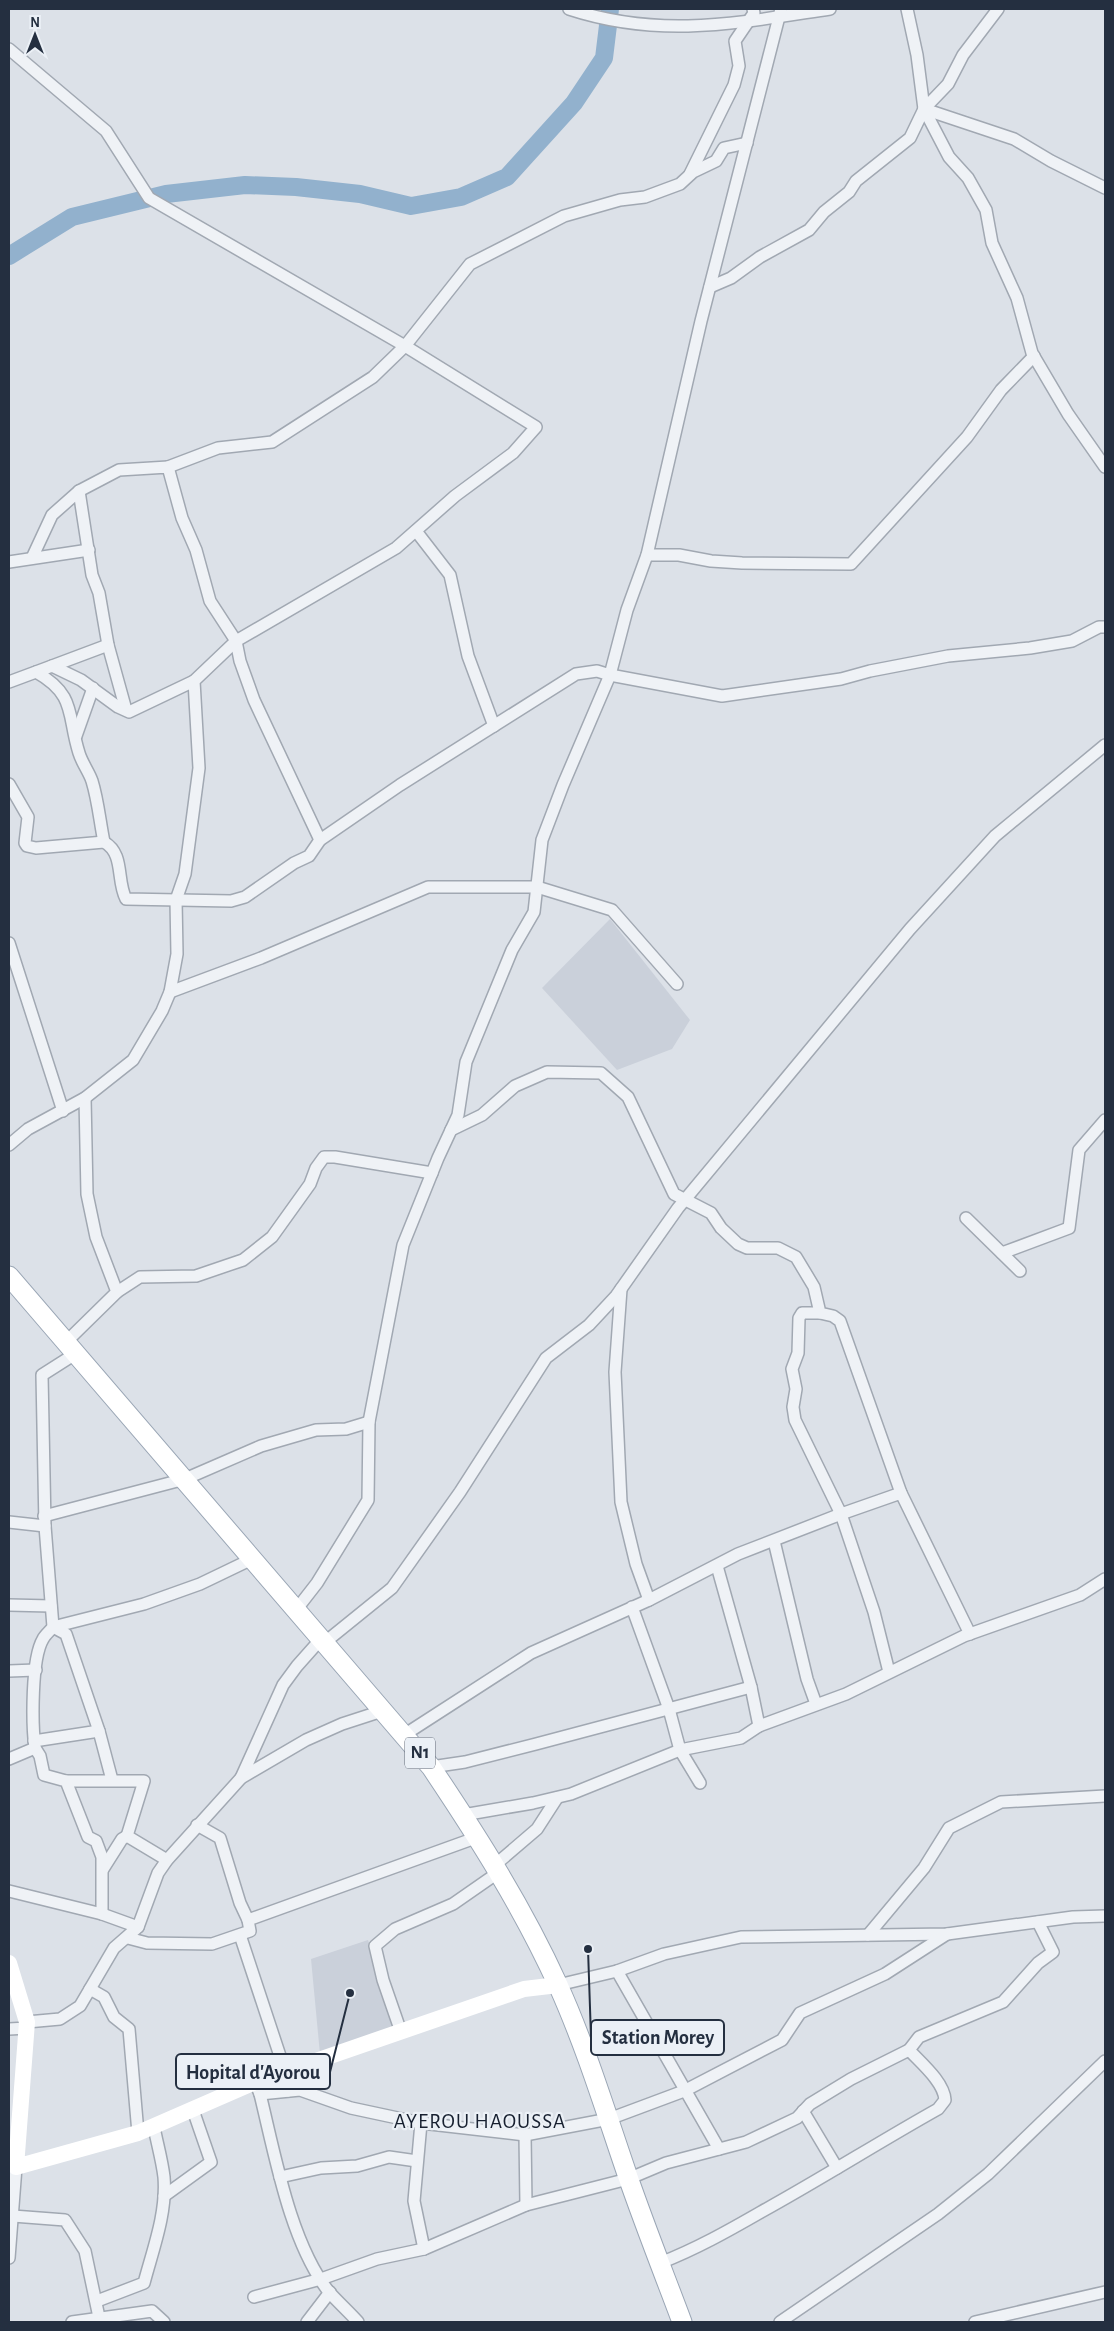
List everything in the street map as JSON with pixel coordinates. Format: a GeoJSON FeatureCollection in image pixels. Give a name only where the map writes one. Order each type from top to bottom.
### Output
{"type":"FeatureCollection","features":[{"type":"Feature","properties":{"kind":"main road","name":"N1"},"geometry":{"type":"LineString","coordinates":[[9,1276],[431,1766],[478,1837],[527,1922],[558,1985],[582,2043],[628,2179],[682,2322]]}},
{"type":"Feature","properties":{"kind":"street"},"geometry":{"type":"LineString","coordinates":[[569,9],[602,20],[652,27],[720,26],[748,22],[780,13],[830,9]]}},
{"type":"Feature","properties":{"kind":"street"},"geometry":{"type":"LineString","coordinates":[[689,176],[734,85],[739,66],[735,41],[754,13],[753,9]]}},
{"type":"Feature","properties":{"kind":"street"},"geometry":{"type":"LineString","coordinates":[[906,9],[917,55],[924,109],[949,158],[968,178],[986,210],[992,243],[1017,298],[1025,333],[1034,356],[1068,414],[1105,467]]}},
{"type":"Feature","properties":{"kind":"street"},"geometry":{"type":"LineString","coordinates":[[710,287],[730,278],[760,257],[809,230],[824,212],[848,192],[856,181],[910,138],[924,109],[948,84],[963,56],[998,9]]}},
{"type":"Feature","properties":{"kind":"street"},"geometry":{"type":"LineString","coordinates":[[296,1610],[327,1567],[368,1500],[369,1422],[404,1245],[432,1173],[458,1115],[466,1062],[512,950],[534,912],[542,840],[563,785],[610,675],[627,610],[647,555],[710,287],[780,13]]}},
{"type":"Feature","properties":{"kind":"street"},"geometry":{"type":"LineString","coordinates":[[9,49],[106,131],[149,198],[406,346],[536,427],[513,453],[455,496],[396,548],[236,641],[194,681],[129,712],[81,680],[52,666]]}},
{"type":"Feature","properties":{"kind":"street"},"geometry":{"type":"LineString","coordinates":[[924,109],[1014,139],[1051,161],[1105,188]]}},
{"type":"Feature","properties":{"kind":"street"},"geometry":{"type":"LineString","coordinates":[[32,558],[52,515],[78,491],[119,470],[168,467],[218,448],[272,442],[373,377],[406,346],[470,264],[564,216],[620,200],[645,197],[680,184],[689,176],[716,161],[724,148],[747,143]]}},
{"type":"Feature","properties":{"kind":"street"},"geometry":{"type":"LineString","coordinates":[[647,555],[678,555],[711,561],[742,563],[851,564],[966,437],[1001,390],[1034,356]]}},
{"type":"Feature","properties":{"kind":"street"},"geometry":{"type":"LineString","coordinates":[[168,467],[182,518],[196,550],[210,601],[236,641],[240,661],[254,700],[320,840]]}},
{"type":"Feature","properties":{"kind":"street"},"geometry":{"type":"LineString","coordinates":[[78,491],[92,576],[100,593],[108,645],[126,710]]}},
{"type":"Feature","properties":{"kind":"street"},"geometry":{"type":"LineString","coordinates":[[416,531],[450,575],[468,656],[494,726]]}},
{"type":"Feature","properties":{"kind":"street"},"geometry":{"type":"LineString","coordinates":[[9,562],[89,550]]}},
{"type":"Feature","properties":{"kind":"street"},"geometry":{"type":"LineString","coordinates":[[9,784],[28,817],[25,843],[27,846],[36,848],[104,842],[111,846],[118,856],[122,887],[126,899],[238,900],[294,863],[309,856],[320,840],[400,786],[576,674],[598,671],[610,675],[722,696],[842,679],[870,670],[948,656],[1021,649],[1072,640],[1099,627],[1105,627]]}},
{"type":"Feature","properties":{"kind":"street"},"geometry":{"type":"LineString","coordinates":[[9,682],[108,645]]}},
{"type":"Feature","properties":{"kind":"street"},"geometry":{"type":"LineString","coordinates":[[36,672],[54,684],[68,703],[79,754],[92,782],[104,842]]}},
{"type":"Feature","properties":{"kind":"street"},"geometry":{"type":"LineString","coordinates":[[9,1145],[28,1129],[85,1098],[133,1060],[162,1011],[170,992],[177,954],[176,900],[185,874],[199,768],[194,681]]}},
{"type":"Feature","properties":{"kind":"street"},"geometry":{"type":"LineString","coordinates":[[76,738],[92,688]]}},
{"type":"Feature","properties":{"kind":"street"},"geometry":{"type":"LineString","coordinates":[[242,1778],[283,1685],[297,1666],[323,1641],[392,1588],[460,1492],[546,1358],[589,1324],[621,1290],[684,1200],[910,929],[995,836],[1105,745]]}},
{"type":"Feature","properties":{"kind":"street"},"geometry":{"type":"LineString","coordinates":[[170,992],[261,958],[428,887],[537,887],[612,910],[676,984]]}},
{"type":"Feature","properties":{"kind":"street"},"geometry":{"type":"LineString","coordinates":[[9,943],[62,1111]]}},
{"type":"Feature","properties":{"kind":"street"},"geometry":{"type":"LineString","coordinates":[[451,1130],[482,1116],[515,1086],[547,1072],[601,1073],[628,1097],[674,1194],[711,1213],[721,1228],[738,1244],[747,1248],[778,1248],[796,1257],[814,1287],[820,1313]]}},
{"type":"Feature","properties":{"kind":"street"},"geometry":{"type":"LineString","coordinates":[[85,1098],[87,1194],[96,1237],[117,1292]]}},
{"type":"Feature","properties":{"kind":"street"},"geometry":{"type":"LineString","coordinates":[[1002,1253],[1069,1228],[1079,1150],[1105,1120]]}},
{"type":"Feature","properties":{"kind":"street"},"geometry":{"type":"LineString","coordinates":[[53,1627],[45,1521],[42,1375],[71,1348],[117,1292],[140,1277],[196,1276],[243,1260],[272,1237],[310,1184],[316,1168],[324,1157],[335,1157],[432,1173]]}},
{"type":"Feature","properties":{"kind":"street"},"geometry":{"type":"LineString","coordinates":[[966,1218],[1020,1271]]}},
{"type":"Feature","properties":{"kind":"street"},"geometry":{"type":"LineString","coordinates":[[621,1290],[615,1372],[621,1502],[636,1564],[649,1600]]}},
{"type":"Feature","properties":{"kind":"street"},"geometry":{"type":"LineString","coordinates":[[889,1672],[874,1612],[841,1514],[795,1420],[793,1407],[796,1389],[792,1369],[798,1353],[799,1318],[802,1313],[820,1313],[833,1316],[840,1321],[901,1493],[970,1634]]}},
{"type":"Feature","properties":{"kind":"street"},"geometry":{"type":"LineString","coordinates":[[9,1522],[45,1521],[185,1479],[261,1446],[316,1430],[346,1429],[369,1422]]}},
{"type":"Feature","properties":{"kind":"street"},"geometry":{"type":"LineString","coordinates":[[404,1735],[531,1653],[649,1600],[738,1554],[901,1493]]}},
{"type":"Feature","properties":{"kind":"street"},"geometry":{"type":"LineString","coordinates":[[774,1541],[807,1679],[816,1704]]}},
{"type":"Feature","properties":{"kind":"street"},"geometry":{"type":"LineString","coordinates":[[103,1869],[122,1839],[127,1836],[144,1781],[66,1781],[44,1775],[35,1744],[36,1670],[42,1640],[53,1627],[144,1604],[200,1584],[252,1559]]}},
{"type":"Feature","properties":{"kind":"street"},"geometry":{"type":"LineString","coordinates":[[717,1566],[751,1687],[759,1726]]}},
{"type":"Feature","properties":{"kind":"street"},"geometry":{"type":"LineString","coordinates":[[463,1815],[557,1798],[680,1750],[741,1738],[759,1726],[846,1694],[970,1634],[1080,1595],[1105,1578]]}},
{"type":"Feature","properties":{"kind":"street"},"geometry":{"type":"LineString","coordinates":[[9,1604],[51,1606]]}},
{"type":"Feature","properties":{"kind":"street"},"geometry":{"type":"LineString","coordinates":[[632,1607],[669,1709],[680,1750],[700,1783]]}},
{"type":"Feature","properties":{"kind":"street"},"geometry":{"type":"LineString","coordinates":[[53,1627],[66,1634],[99,1730],[112,1780]]}},
{"type":"Feature","properties":{"kind":"street"},"geometry":{"type":"LineString","coordinates":[[9,1671],[36,1670]]}},
{"type":"Feature","properties":{"kind":"street"},"geometry":{"type":"LineString","coordinates":[[431,1766],[492,1755],[751,1687]]}},
{"type":"Feature","properties":{"kind":"street"},"geometry":{"type":"LineString","coordinates":[[9,2029],[60,2019],[80,2006],[114,1948],[138,1928],[158,1873],[167,1860],[242,1778],[306,1740],[342,1724],[382,1711]]}},
{"type":"Feature","properties":{"kind":"street"},"geometry":{"type":"LineString","coordinates":[[9,1759],[35,1744],[99,1730]]}},
{"type":"Feature","properties":{"kind":"street"},"geometry":{"type":"LineString","coordinates":[[66,1781],[88,1837],[96,1841],[102,1857],[102,1914]]}},
{"type":"Feature","properties":{"kind":"street"},"geometry":{"type":"LineString","coordinates":[[868,1935],[924,1868],[949,1828],[1001,1802],[1105,1796]]}},
{"type":"Feature","properties":{"kind":"street"},"geometry":{"type":"LineString","coordinates":[[401,2032],[383,1980],[376,1946],[395,1929],[453,1904],[497,1869],[537,1829],[557,1798]]}},
{"type":"Feature","properties":{"kind":"street"},"geometry":{"type":"LineString","coordinates":[[128,1938],[147,1944],[212,1944],[250,1931],[220,1838],[198,1825]]}},
{"type":"Feature","properties":{"kind":"street"},"geometry":{"type":"LineString","coordinates":[[127,1836],[167,1860]]}},
{"type":"Feature","properties":{"kind":"street"},"geometry":{"type":"LineString","coordinates":[[248,1920],[478,1837]]}},
{"type":"Feature","properties":{"kind":"street"},"geometry":{"type":"LineString","coordinates":[[9,1891],[102,1914],[138,1928]]}},
{"type":"Feature","properties":{"kind":"street"},"geometry":{"type":"LineString","coordinates":[[12,2166],[154,2127],[193,2110],[258,2088],[284,2071],[524,1990],[558,1985],[617,1971],[664,1954],[741,1937],[947,1934],[1038,1922],[1105,1916]]}},
{"type":"Feature","properties":{"kind":"street"},"geometry":{"type":"LineString","coordinates":[[254,2296],[321,2279],[377,2259],[424,2249],[526,2204],[628,2179],[666,2163],[746,2142],[797,2118],[810,2104],[851,2079],[908,2050],[919,2037],[1003,2002],[1038,1964],[1053,1952],[1038,1922]]}},
{"type":"Feature","properties":{"kind":"street"},"geometry":{"type":"LineString","coordinates":[[258,2088],[288,2091],[300,2090],[351,2108],[421,2123],[525,2135],[609,2119],[684,2091],[782,2040],[800,2013],[885,1974],[947,1934]]}},
{"type":"Feature","properties":{"kind":"street"},"geometry":{"type":"LineString","coordinates":[[240,1935],[284,2071],[288,2091]]}},
{"type":"Feature","properties":{"kind":"street"},"geometry":{"type":"LineString","coordinates":[[9,1963],[27,2025],[14,2126],[12,2166],[13,2216],[9,2258]]}},
{"type":"Feature","properties":{"kind":"street"},"geometry":{"type":"LineString","coordinates":[[617,1971],[684,2091],[719,2149]]}},
{"type":"Feature","properties":{"kind":"street"},"geometry":{"type":"LineString","coordinates":[[90,1990],[104,1997],[114,2017],[129,2029],[138,2132]]}},
{"type":"Feature","properties":{"kind":"street"},"geometry":{"type":"LineString","coordinates":[[660,2263],[695,2250],[938,2109],[945,2100],[945,2094],[908,2050]]}},
{"type":"Feature","properties":{"kind":"street"},"geometry":{"type":"LineString","coordinates":[[780,2322],[938,2214],[995,2167],[1105,2061]]}},
{"type":"Feature","properties":{"kind":"street"},"geometry":{"type":"LineString","coordinates":[[258,2088],[280,2177],[303,2246],[330,2292],[358,2322]]}},
{"type":"Feature","properties":{"kind":"street"},"geometry":{"type":"LineString","coordinates":[[164,2196],[211,2162],[193,2110]]}},
{"type":"Feature","properties":{"kind":"street"},"geometry":{"type":"LineString","coordinates":[[803,2111],[837,2168]]}},
{"type":"Feature","properties":{"kind":"street"},"geometry":{"type":"LineString","coordinates":[[421,2123],[414,2201],[424,2249]]}},
{"type":"Feature","properties":{"kind":"street"},"geometry":{"type":"LineString","coordinates":[[97,2301],[144,2284],[160,2226],[164,2196],[164,2175],[154,2127]]}},
{"type":"Feature","properties":{"kind":"street"},"geometry":{"type":"LineString","coordinates":[[525,2135],[526,2204]]}},
{"type":"Feature","properties":{"kind":"street"},"geometry":{"type":"LineString","coordinates":[[280,2177],[321,2168],[357,2166],[389,2157],[417,2161]]}},
{"type":"Feature","properties":{"kind":"street"},"geometry":{"type":"LineString","coordinates":[[13,2216],[65,2220],[84,2251],[100,2320]]}},
{"type":"Feature","properties":{"kind":"street"},"geometry":{"type":"LineString","coordinates":[[307,2322],[330,2292]]}},
{"type":"Feature","properties":{"kind":"street"},"geometry":{"type":"LineString","coordinates":[[975,2322],[1105,2292]]}},
{"type":"Feature","properties":{"kind":"street"},"geometry":{"type":"LineString","coordinates":[[72,2322],[100,2320],[152,2311],[164,2322]]}},
{"type":"Feature","properties":{"kind":"shaded area"},"geometry":{"type":"Polygon","coordinates":[[[610,919],[690,1020],[672,1049],[617,1070],[542,988],[610,919]]]}},
{"type":"Feature","properties":{"kind":"shaded area"},"geometry":{"type":"Polygon","coordinates":[[[368,1940],[397,2027],[320,2054],[311,1959],[368,1940]]]}},
{"type":"Feature","properties":{"kind":"waterway"},"geometry":{"type":"LineString","coordinates":[[9,256],[72,217],[166,194],[245,185],[296,187],[360,194],[411,206],[461,197],[507,177],[574,103],[604,58],[610,9]]}},
{"type":"Feature","properties":{"kind":"place","name":"Station Morey"},"geometry":{"type":"Point","coordinates":[588,1949]}},
{"type":"Feature","properties":{"kind":"place","name":"Hopital d'Ayorou"},"geometry":{"type":"Point","coordinates":[350,1993]}},
{"type":"Feature","properties":{"kind":"district","name":"AYEROU HAOUSSA"},"geometry":{"type":"Point","coordinates":[480,2121]}}]}
